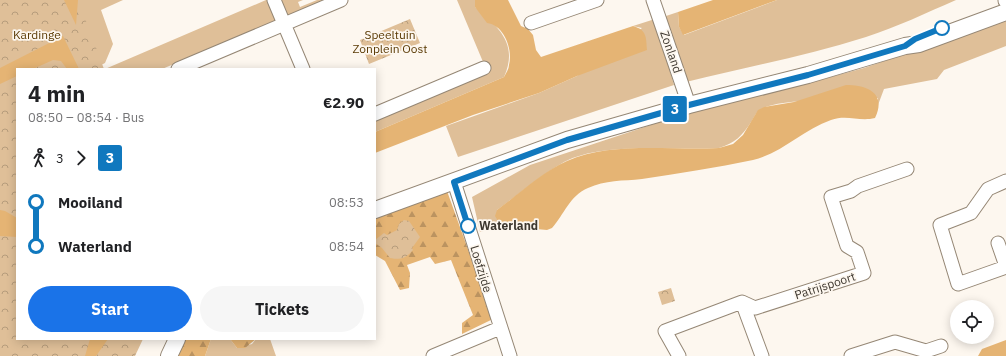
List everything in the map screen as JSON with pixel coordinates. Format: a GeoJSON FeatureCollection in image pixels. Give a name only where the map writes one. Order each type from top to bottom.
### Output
{"type":"FeatureCollection","features":[{"type":"Feature","properties":{"kind":"street"},"geometry":{"type":"LineString","coordinates":[[274,0],[303,68]]}},
{"type":"Feature","properties":{"kind":"street"},"geometry":{"type":"LineString","coordinates":[[180,68],[341,0]]}},
{"type":"Feature","properties":{"kind":"street"},"geometry":{"type":"LineString","coordinates":[[531,23],[598,0]]}},
{"type":"Feature","properties":{"kind":"street","name":"Zonland"},"geometry":{"type":"LineString","coordinates":[[653,0],[689,105]]}},
{"type":"Feature","properties":{"kind":"street"},"geometry":{"type":"LineString","coordinates":[[376,210],[567,140],[689,105],[808,75],[905,46],[915,39],[1005,4]]}},
{"type":"Feature","properties":{"kind":"street"},"geometry":{"type":"LineString","coordinates":[[376,114],[484,68]]}},
{"type":"Feature","properties":{"kind":"street","name":"Patrijspoort"},"geometry":{"type":"LineString","coordinates":[[742,302],[755,308],[864,273],[857,252],[848,246],[831,197],[851,191],[858,186],[907,169]]}},
{"type":"Feature","properties":{"kind":"street"},"geometry":{"type":"LineString","coordinates":[[998,243],[1006,267],[958,284],[940,225],[971,213],[988,190],[1006,181]]}},
{"type":"Feature","properties":{"kind":"street","name":"Loefzijde"},"geometry":{"type":"LineString","coordinates":[[454,182],[510,356]]}},
{"type":"Feature","properties":{"kind":"street"},"geometry":{"type":"LineString","coordinates":[[679,356],[665,331],[742,302],[762,356]]}},
{"type":"Feature","properties":{"kind":"street"},"geometry":{"type":"LineString","coordinates":[[432,356],[500,328]]}},
{"type":"Feature","properties":{"kind":"street"},"geometry":{"type":"LineString","coordinates":[[169,356],[177,340]]}},
{"type":"Feature","properties":{"kind":"street"},"geometry":{"type":"LineString","coordinates":[[851,356],[895,342],[926,351],[941,346]]}},
{"type":"Feature","properties":{"kind":"green space","name":"Kardinge"},"geometry":{"type":"Polygon","coordinates":[[[0,0],[78,0],[104,68],[16,68],[16,340],[143,340],[135,356],[0,356],[0,0]]]}},
{"type":"Feature","properties":{"kind":"green space"},"geometry":{"type":"Polygon","coordinates":[[[78,0],[123,0],[101,10],[113,44],[105,63],[95,68],[93,68],[76,10],[78,0]]]}},
{"type":"Feature","properties":{"kind":"green space"},"geometry":{"type":"Polygon","coordinates":[[[266,0],[268,0],[277,21],[164,68],[107,68],[266,0]]]}},
{"type":"Feature","properties":{"kind":"green space"},"geometry":{"type":"Polygon","coordinates":[[[280,0],[303,0],[298,2],[300,7],[317,0],[327,0],[287,17],[280,0]]]}},
{"type":"Feature","properties":{"kind":"green space"},"geometry":{"type":"Polygon","coordinates":[[[457,0],[475,0],[475,7],[498,29],[504,37],[509,55],[508,65],[504,77],[376,132],[376,118],[486,69],[457,0]]]}},
{"type":"Feature","properties":{"kind":"green space"},"geometry":{"type":"Polygon","coordinates":[[[777,0],[956,0],[889,29],[844,44],[686,82],[666,16],[678,12],[679,27],[684,35],[777,0]]]}},
{"type":"Feature","properties":{"kind":"green space","name":"Speeltuin Zonplein Oost"},"geometry":{"type":"Polygon","coordinates":[[[410,19],[420,43],[369,64],[360,40],[410,19]]]}},
{"type":"Feature","properties":{"kind":"green space"},"geometry":{"type":"Polygon","coordinates":[[[655,19],[674,85],[458,157],[446,126],[539,93],[577,76],[642,28],[633,26],[655,19]]]}},
{"type":"Feature","properties":{"kind":"green space"},"geometry":{"type":"Polygon","coordinates":[[[1006,19],[1006,46],[944,70],[937,79],[884,89],[878,105],[878,98],[816,100],[782,103],[769,106],[759,111],[738,138],[719,148],[619,149],[598,151],[580,155],[555,167],[497,210],[499,224],[501,226],[480,232],[472,197],[530,165],[684,114],[779,91],[864,68],[1006,19]]]}},
{"type":"Feature","properties":{"kind":"green space"},"geometry":{"type":"Polygon","coordinates":[[[447,191],[493,319],[462,334],[462,323],[473,315],[451,260],[435,264],[430,257],[407,265],[410,273],[409,288],[400,290],[385,261],[376,256],[376,219],[447,191]]]}},
{"type":"Feature","properties":{"kind":"green space"},"geometry":{"type":"Polygon","coordinates":[[[404,220],[409,221],[420,237],[412,248],[413,250],[408,255],[400,259],[390,258],[382,248],[376,244],[376,239],[384,233],[387,235],[397,230],[399,224],[404,220]]]}},
{"type":"Feature","properties":{"kind":"green space"},"geometry":{"type":"Polygon","coordinates":[[[671,288],[675,301],[662,305],[658,292],[671,288]]]}},
{"type":"Feature","properties":{"kind":"green space"},"geometry":{"type":"Polygon","coordinates":[[[182,340],[211,340],[205,356],[175,356],[182,340]]]}},
{"type":"Feature","properties":{"kind":"green space"},"geometry":{"type":"Polygon","coordinates":[[[211,340],[231,340],[237,348],[252,344],[255,340],[270,340],[276,356],[205,356],[211,340]]]}},
{"type":"Feature","properties":{"kind":"green space"},"geometry":{"type":"Polygon","coordinates":[[[231,340],[255,340],[245,348],[237,348],[231,340]]]}},
{"type":"Feature","properties":{"kind":"water"},"geometry":{"type":"Polygon","coordinates":[[[64,0],[78,0],[76,25],[64,0]]]}},
{"type":"Feature","properties":{"kind":"water"},"geometry":{"type":"Polygon","coordinates":[[[475,0],[508,0],[521,26],[528,29],[533,35],[536,50],[541,57],[633,26],[641,30],[645,35],[647,50],[577,76],[539,93],[473,115],[376,153],[376,132],[504,77],[510,59],[510,52],[506,39],[498,28],[487,23],[475,7],[475,0]]]}},
{"type":"Feature","properties":{"kind":"water"},"geometry":{"type":"Polygon","coordinates":[[[713,0],[777,0],[683,35],[679,27],[678,12],[713,0]]]}},
{"type":"Feature","properties":{"kind":"water"},"geometry":{"type":"Polygon","coordinates":[[[63,36],[79,68],[66,68],[61,61],[53,60],[35,68],[16,68],[16,76],[0,84],[0,68],[63,36]]]}},
{"type":"Feature","properties":{"kind":"water"},"geometry":{"type":"Polygon","coordinates":[[[846,85],[854,85],[873,92],[877,97],[878,102],[878,109],[875,118],[837,118],[831,120],[811,129],[764,157],[753,160],[725,166],[594,185],[576,195],[552,228],[547,230],[501,226],[495,216],[497,210],[531,184],[549,171],[567,161],[584,155],[622,149],[719,148],[733,144],[743,135],[758,110],[764,107],[794,102],[846,85]]]}},
{"type":"Feature","properties":{"kind":"water"},"geometry":{"type":"Polygon","coordinates":[[[0,210],[16,217],[16,237],[0,236],[0,210]]]}},
{"type":"Feature","properties":{"kind":"water"},"geometry":{"type":"Polygon","coordinates":[[[90,340],[107,340],[96,356],[85,356],[90,340]]]}},
{"type":"Feature","properties":{"kind":"water"},"geometry":{"type":"Polygon","coordinates":[[[1006,340],[1006,356],[978,356],[982,349],[1006,340]]]}},
{"type":"Feature","properties":{"kind":"bus line","name":"3"},"geometry":{"type":"LineString","coordinates":[[468,226],[454,182],[567,140],[689,105],[808,75],[905,46],[915,39],[942,28]]}},
{"type":"Feature","properties":{"kind":"place","name":"Waterland"},"geometry":{"type":"Point","coordinates":[468,226]}}]}
